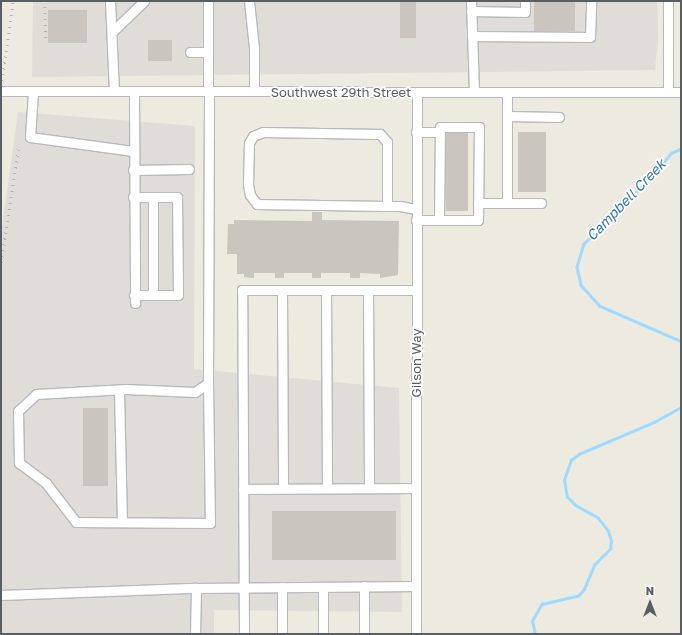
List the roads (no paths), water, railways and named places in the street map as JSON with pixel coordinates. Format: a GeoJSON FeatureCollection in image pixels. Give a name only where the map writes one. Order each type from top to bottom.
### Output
{"type":"FeatureCollection","features":[{"type":"Feature","properties":{"kind":"street"},"geometry":{"type":"LineString","coordinates":[[110,1],[114,91]]}},
{"type":"Feature","properties":{"kind":"street"},"geometry":{"type":"LineString","coordinates":[[112,32],[144,1]]}},
{"type":"Feature","properties":{"kind":"street"},"geometry":{"type":"LineString","coordinates":[[208,1],[208,383],[210,523],[76,522],[46,483],[20,463],[18,411],[36,394],[119,390],[195,392],[208,383]]}},
{"type":"Feature","properties":{"kind":"street"},"geometry":{"type":"LineString","coordinates":[[249,1],[254,48],[254,92]]}},
{"type":"Feature","properties":{"kind":"street"},"geometry":{"type":"LineString","coordinates":[[471,1],[474,92]]}},
{"type":"Feature","properties":{"kind":"street"},"geometry":{"type":"LineString","coordinates":[[471,11],[525,12],[525,1]]}},
{"type":"Feature","properties":{"kind":"street"},"geometry":{"type":"LineString","coordinates":[[472,36],[590,37],[591,1]]}},
{"type":"Feature","properties":{"kind":"street"},"geometry":{"type":"LineString","coordinates":[[668,1],[668,92]]}},
{"type":"Feature","properties":{"kind":"street"},"geometry":{"type":"LineString","coordinates":[[190,52],[207,52]]}},
{"type":"Feature","properties":{"kind":"street"},"geometry":{"type":"LineString","coordinates":[[133,197],[177,197],[178,295],[153,295],[134,299],[133,197],[133,152],[134,91]]}},
{"type":"Feature","properties":{"kind":"street","name":"Southwest 29th Street"},"geometry":{"type":"LineString","coordinates":[[1,92],[681,92]]}},
{"type":"Feature","properties":{"kind":"street"},"geometry":{"type":"LineString","coordinates":[[33,92],[30,137],[133,152]]}},
{"type":"Feature","properties":{"kind":"street","name":"Gilson Way"},"geometry":{"type":"LineString","coordinates":[[416,92],[416,634]]}},
{"type":"Feature","properties":{"kind":"street"},"geometry":{"type":"LineString","coordinates":[[507,92],[507,203]]}},
{"type":"Feature","properties":{"kind":"street"},"geometry":{"type":"LineString","coordinates":[[507,116],[559,117]]}},
{"type":"Feature","properties":{"kind":"street"},"geometry":{"type":"LineString","coordinates":[[416,220],[439,220],[478,220],[479,127],[440,127],[439,220]]}},
{"type":"Feature","properties":{"kind":"street"},"geometry":{"type":"LineString","coordinates":[[387,206],[387,142],[380,134],[263,132],[253,136],[249,143],[248,184],[250,195],[257,204],[387,206],[400,206],[416,209]]}},
{"type":"Feature","properties":{"kind":"street"},"geometry":{"type":"LineString","coordinates":[[416,132],[440,132]]}},
{"type":"Feature","properties":{"kind":"street"},"geometry":{"type":"LineString","coordinates":[[133,170],[189,169]]}},
{"type":"Feature","properties":{"kind":"street"},"geometry":{"type":"LineString","coordinates":[[152,197],[153,295]]}},
{"type":"Feature","properties":{"kind":"street"},"geometry":{"type":"LineString","coordinates":[[478,203],[541,203]]}},
{"type":"Feature","properties":{"kind":"street"},"geometry":{"type":"LineString","coordinates":[[244,634],[242,290],[416,290]]}},
{"type":"Feature","properties":{"kind":"street"},"geometry":{"type":"LineString","coordinates":[[282,290],[283,488]]}},
{"type":"Feature","properties":{"kind":"street"},"geometry":{"type":"LineString","coordinates":[[326,290],[327,488]]}},
{"type":"Feature","properties":{"kind":"street"},"geometry":{"type":"LineString","coordinates":[[368,290],[369,488]]}},
{"type":"Feature","properties":{"kind":"street"},"geometry":{"type":"LineString","coordinates":[[119,390],[122,522]]}},
{"type":"Feature","properties":{"kind":"street"},"geometry":{"type":"LineString","coordinates":[[243,488],[416,488]]}},
{"type":"Feature","properties":{"kind":"street"},"geometry":{"type":"LineString","coordinates":[[364,586],[364,634]]}},
{"type":"Feature","properties":{"kind":"street"},"geometry":{"type":"LineString","coordinates":[[1,595],[196,588],[416,586]]}},
{"type":"Feature","properties":{"kind":"street"},"geometry":{"type":"LineString","coordinates":[[282,587],[282,634]]}},
{"type":"Feature","properties":{"kind":"street"},"geometry":{"type":"LineString","coordinates":[[323,587],[323,634]]}},
{"type":"Feature","properties":{"kind":"street"},"geometry":{"type":"LineString","coordinates":[[196,588],[196,634]]}},
{"type":"Feature","properties":{"kind":"waterway","name":"Campbell Creek"},"geometry":{"type":"LineString","coordinates":[[681,149],[672,153],[648,181],[584,244],[577,267],[581,285],[600,306],[681,341]]}},
{"type":"Feature","properties":{"kind":"waterway","name":"Campbell Creek"},"geometry":{"type":"LineString","coordinates":[[535,634],[532,621],[542,604],[578,596],[584,589],[594,565],[610,549],[611,541],[608,531],[598,518],[575,505],[567,497],[564,480],[571,460],[579,454],[654,422],[681,407]]}},
{"type":"Feature","properties":{"kind":"railway"},"geometry":{"type":"LineString","coordinates":[[1,87],[13,1]]}},
{"type":"Feature","properties":{"kind":"railway"},"geometry":{"type":"LineString","coordinates":[[45,1],[46,42]]}},
{"type":"Feature","properties":{"kind":"railway"},"geometry":{"type":"LineString","coordinates":[[1,263],[18,149]]}}]}
